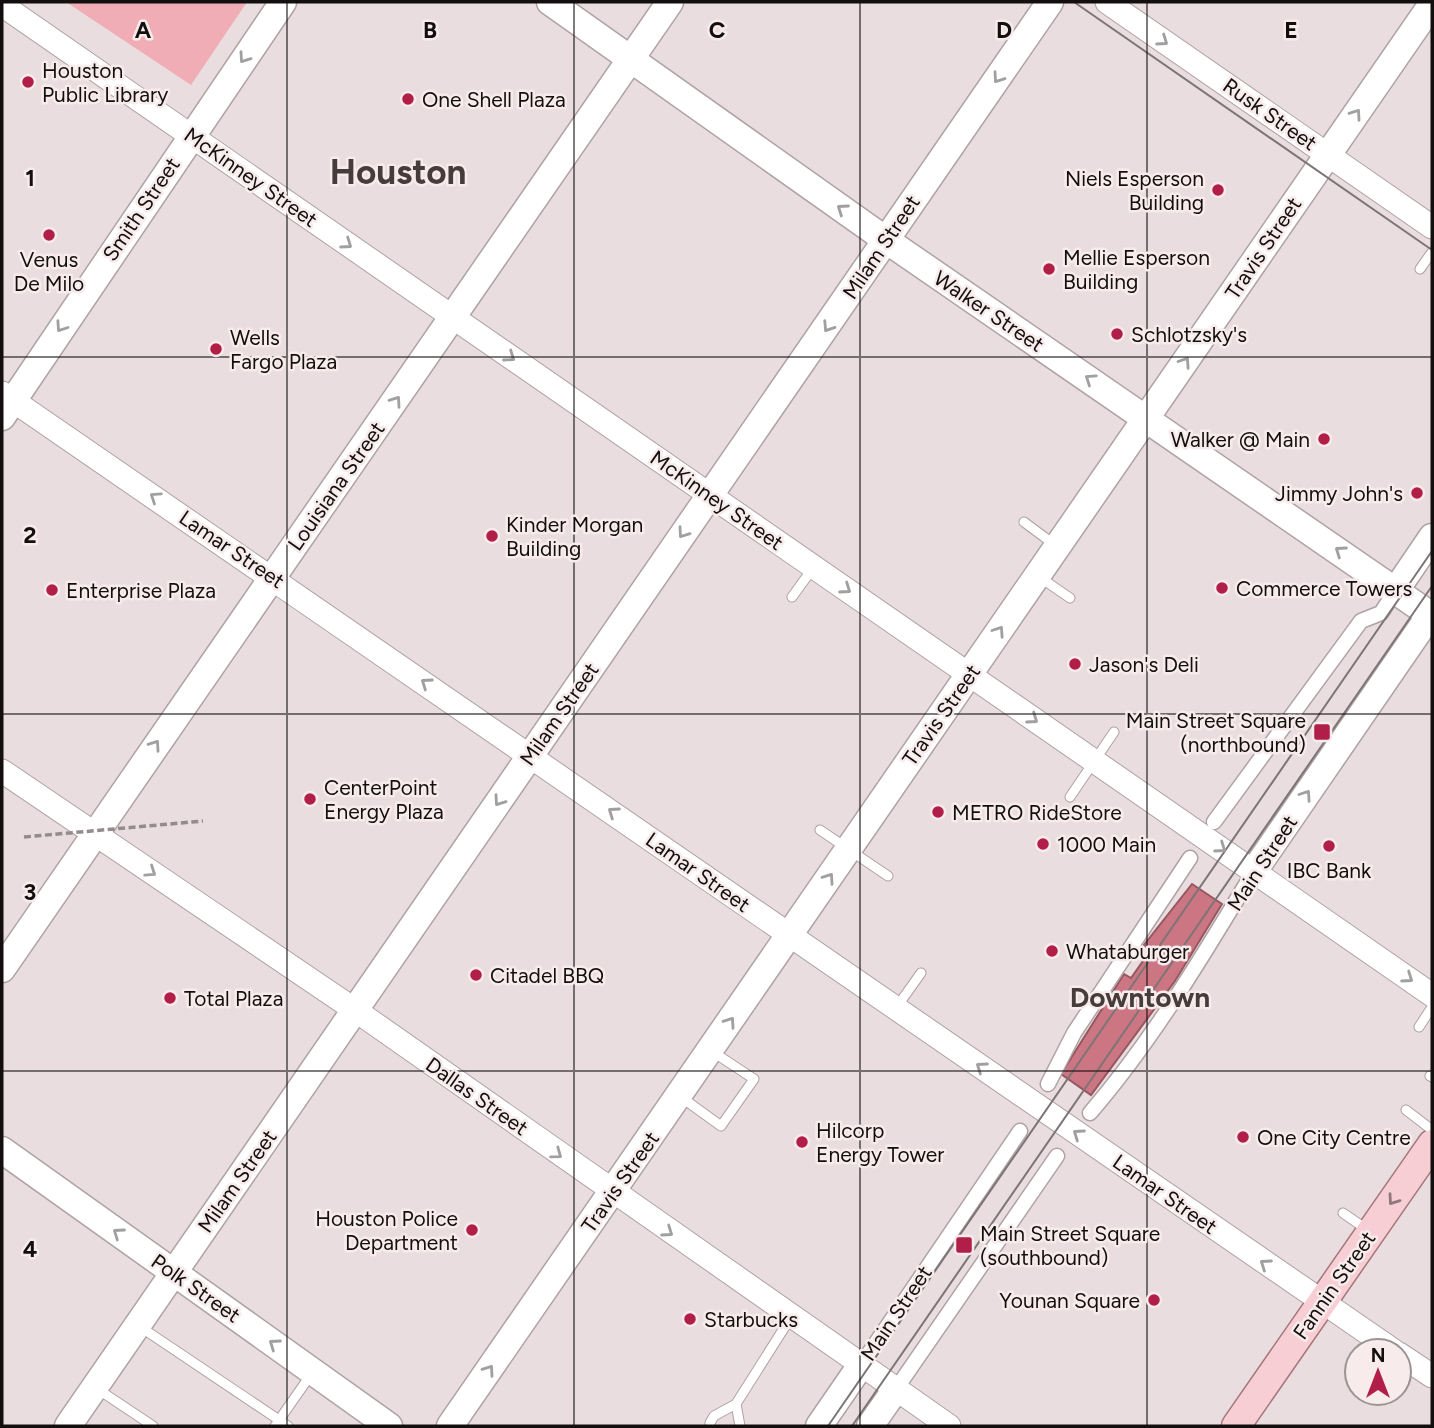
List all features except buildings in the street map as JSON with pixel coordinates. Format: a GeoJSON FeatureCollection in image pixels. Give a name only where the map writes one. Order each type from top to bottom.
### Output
{"type":"FeatureCollection","features":[{"type":"Feature","properties":{"kind":"main road","name":"Smith Street"},"geometry":{"type":"LineString","coordinates":[[6,404],[283,2]]}},
{"type":"Feature","properties":{"kind":"main road","name":"Walker Street"},"geometry":{"type":"LineString","coordinates":[[550,2],[886,240],[1432,614]]}},
{"type":"Feature","properties":{"kind":"main road","name":"Louisiana Street"},"geometry":{"type":"LineString","coordinates":[[2,969],[670,2]]}},
{"type":"Feature","properties":{"kind":"main road","name":"Milam Street"},"geometry":{"type":"LineString","coordinates":[[68,1426],[1050,2]]}},
{"type":"Feature","properties":{"kind":"main road","name":"Travis Street"},"geometry":{"type":"LineString","coordinates":[[450,1426],[1432,4]]}},
{"type":"Feature","properties":{"kind":"main road"},"geometry":{"type":"LineString","coordinates":[[1396,590],[1432,537]]}},
{"type":"Feature","properties":{"kind":"main road","name":"Main Street"},"geometry":{"type":"LineString","coordinates":[[1254,871],[1432,614]]}},
{"type":"Feature","properties":{"kind":"main road","name":"Fannin Street"},"geometry":{"type":"LineString","coordinates":[[1236,1426],[1432,1144]]}},
{"type":"Feature","properties":{"kind":"main road","name":"Polk Street"},"geometry":{"type":"LineString","coordinates":[[2,1150],[389,1426]]}},
{"type":"Feature","properties":{"kind":"main road","name":"Main Street"},"geometry":{"type":"LineString","coordinates":[[819,1426],[861,1365]]}},
{"type":"Feature","properties":{"kind":"main road","name":"Main Street"},"geometry":{"type":"LineString","coordinates":[[870,1426],[896,1389]]}},
{"type":"Feature","properties":{"kind":"street","name":"Rusk Street"},"geometry":{"type":"LineString","coordinates":[[1107,2],[1432,227]]}},
{"type":"Feature","properties":{"kind":"street","name":"McKinney Street"},"geometry":{"type":"LineString","coordinates":[[2,5],[1432,995]]}},
{"type":"Feature","properties":{"kind":"street","name":"Lamar Street"},"geometry":{"type":"LineString","coordinates":[[6,404],[272,577],[1373,1337]]}},
{"type":"Feature","properties":{"kind":"street"},"geometry":{"type":"LineString","coordinates":[[1214,822],[1361,621],[1381,613],[1396,590]]}},
{"type":"Feature","properties":{"kind":"street","name":"Dallas Street"},"geometry":{"type":"LineString","coordinates":[[2,771],[355,1010],[612,1193],[949,1426]]}},
{"type":"Feature","properties":{"kind":"street"},"geometry":{"type":"LineString","coordinates":[[1048,1084],[1074,1033],[1189,858]]}},
{"type":"Feature","properties":{"kind":"street","name":"Main Street"},"geometry":{"type":"LineString","coordinates":[[1090,1113],[1113,1086],[1211,943],[1254,871]]}},
{"type":"Feature","properties":{"kind":"street","name":"Main Street"},"geometry":{"type":"LineString","coordinates":[[861,1365],[1020,1130]]}},
{"type":"Feature","properties":{"kind":"street","name":"Main Street"},"geometry":{"type":"LineString","coordinates":[[896,1389],[1057,1156]]}},
{"type":"Feature","properties":{"kind":"street"},"geometry":{"type":"LineString","coordinates":[[1413,1363],[1432,1376]]}},
{"type":"Feature","properties":{"kind":"lane"},"geometry":{"type":"LineString","coordinates":[[1420,269],[1432,252]]}},
{"type":"Feature","properties":{"kind":"lane"},"geometry":{"type":"LineString","coordinates":[[1024,522],[1057,546]]}},
{"type":"Feature","properties":{"kind":"lane"},"geometry":{"type":"LineString","coordinates":[[792,597],[814,567]]}},
{"type":"Feature","properties":{"kind":"lane"},"geometry":{"type":"LineString","coordinates":[[1037,575],[1070,598]]}},
{"type":"Feature","properties":{"kind":"lane"},"geometry":{"type":"LineString","coordinates":[[1070,797],[1115,732]]}},
{"type":"Feature","properties":{"kind":"lane"},"geometry":{"type":"LineString","coordinates":[[820,830],[888,876]]}},
{"type":"Feature","properties":{"kind":"lane"},"geometry":{"type":"LineString","coordinates":[[896,1008],[921,973]]}},
{"type":"Feature","properties":{"kind":"lane"},"geometry":{"type":"LineString","coordinates":[[1419,1027],[1432,1007]]}},
{"type":"Feature","properties":{"kind":"lane"},"geometry":{"type":"LineString","coordinates":[[679,1096],[722,1126],[754,1079],[710,1050]]}},
{"type":"Feature","properties":{"kind":"lane"},"geometry":{"type":"LineString","coordinates":[[1406,1110],[1432,1130]]}},
{"type":"Feature","properties":{"kind":"lane"},"geometry":{"type":"LineString","coordinates":[[1343,1213],[1370,1232]]}},
{"type":"Feature","properties":{"kind":"lane"},"geometry":{"type":"LineString","coordinates":[[710,1423],[714,1416],[736,1405],[791,1317]]}},
{"type":"Feature","properties":{"kind":"lane"},"geometry":{"type":"LineString","coordinates":[[138,1325],[281,1424],[313,1372]]}},
{"type":"Feature","properties":{"kind":"lane"},"geometry":{"type":"LineString","coordinates":[[94,1388],[153,1426]]}},
{"type":"Feature","properties":{"kind":"lane"},"geometry":{"type":"LineString","coordinates":[[736,1405],[740,1426]]}},
{"type":"Feature","properties":{"kind":"path"},"geometry":{"type":"LineString","coordinates":[[24,837],[204,821]]}},
{"type":"Feature","properties":{"kind":"shaded area"},"geometry":{"type":"Polygon","coordinates":[[[66,2],[247,2],[191,85],[66,2]]]}},
{"type":"Feature","properties":{"kind":"shaded area"},"geometry":{"type":"Polygon","coordinates":[[[1192,884],[1222,904],[1175,981],[1091,1095],[1061,1074],[1124,974],[1131,978],[1150,951],[1144,945],[1192,884]]]}},
{"type":"Feature","properties":{"kind":"tram line"},"geometry":{"type":"LineString","coordinates":[[1074,2],[1432,250]]}},
{"type":"Feature","properties":{"kind":"tram line"},"geometry":{"type":"LineString","coordinates":[[828,1426],[1432,551]]}},
{"type":"Feature","properties":{"kind":"tram line"},"geometry":{"type":"LineString","coordinates":[[852,1426],[1432,586]]}},
{"type":"Feature","properties":{"kind":"place","name":"Houston Public Library"},"geometry":{"type":"Point","coordinates":[28,82]}},
{"type":"Feature","properties":{"kind":"place","name":"One Shell Plaza"},"geometry":{"type":"Point","coordinates":[408,99]}},
{"type":"Feature","properties":{"kind":"place","name":"Niels Esperson Building"},"geometry":{"type":"Point","coordinates":[1218,190]}},
{"type":"Feature","properties":{"kind":"place","name":"Venus De Milo"},"geometry":{"type":"Point","coordinates":[49,235]}},
{"type":"Feature","properties":{"kind":"place","name":"Mellie Esperson Building"},"geometry":{"type":"Point","coordinates":[1049,269]}},
{"type":"Feature","properties":{"kind":"place","name":"Schlotzsky's"},"geometry":{"type":"Point","coordinates":[1117,334]}},
{"type":"Feature","properties":{"kind":"place","name":"Wells Fargo Plaza"},"geometry":{"type":"Point","coordinates":[216,349]}},
{"type":"Feature","properties":{"kind":"place","name":"Walker @ Main"},"geometry":{"type":"Point","coordinates":[1324,439]}},
{"type":"Feature","properties":{"kind":"place","name":"Jimmy John's"},"geometry":{"type":"Point","coordinates":[1417,493]}},
{"type":"Feature","properties":{"kind":"place","name":"Kinder Morgan Building"},"geometry":{"type":"Point","coordinates":[492,536]}},
{"type":"Feature","properties":{"kind":"place","name":"Commerce Towers"},"geometry":{"type":"Point","coordinates":[1222,588]}},
{"type":"Feature","properties":{"kind":"place","name":"Enterprise Plaza"},"geometry":{"type":"Point","coordinates":[52,590]}},
{"type":"Feature","properties":{"kind":"place","name":"Jason's Deli"},"geometry":{"type":"Point","coordinates":[1075,664]}},
{"type":"Feature","properties":{"kind":"place","name":"Main Street Square (northbound)"},"geometry":{"type":"Point","coordinates":[1322,732]}},
{"type":"Feature","properties":{"kind":"place","name":"CenterPoint Energy Plaza"},"geometry":{"type":"Point","coordinates":[310,799]}},
{"type":"Feature","properties":{"kind":"place","name":"METRO RideStore"},"geometry":{"type":"Point","coordinates":[938,812]}},
{"type":"Feature","properties":{"kind":"place","name":"1000 Main"},"geometry":{"type":"Point","coordinates":[1043,844]}},
{"type":"Feature","properties":{"kind":"place","name":"IBC Bank"},"geometry":{"type":"Point","coordinates":[1329,846]}},
{"type":"Feature","properties":{"kind":"place","name":"Whataburger"},"geometry":{"type":"Point","coordinates":[1052,951]}},
{"type":"Feature","properties":{"kind":"place","name":"Citadel BBQ"},"geometry":{"type":"Point","coordinates":[476,975]}},
{"type":"Feature","properties":{"kind":"place","name":"Total Plaza"},"geometry":{"type":"Point","coordinates":[170,998]}},
{"type":"Feature","properties":{"kind":"place","name":"One City Centre"},"geometry":{"type":"Point","coordinates":[1243,1137]}},
{"type":"Feature","properties":{"kind":"place","name":"Hilcorp Energy Tower"},"geometry":{"type":"Point","coordinates":[802,1142]}},
{"type":"Feature","properties":{"kind":"place","name":"Houston Police Department"},"geometry":{"type":"Point","coordinates":[472,1230]}},
{"type":"Feature","properties":{"kind":"place","name":"Main Street Square (southbound)"},"geometry":{"type":"Point","coordinates":[964,1245]}},
{"type":"Feature","properties":{"kind":"place","name":"Younan Square"},"geometry":{"type":"Point","coordinates":[1154,1300]}},
{"type":"Feature","properties":{"kind":"place","name":"Starbucks"},"geometry":{"type":"Point","coordinates":[690,1319]}},
{"type":"Feature","properties":{"kind":"district","name":"Houston"},"geometry":{"type":"Point","coordinates":[398,172]}},
{"type":"Feature","properties":{"kind":"district","name":"Downtown"},"geometry":{"type":"Point","coordinates":[1140,997]}}]}
